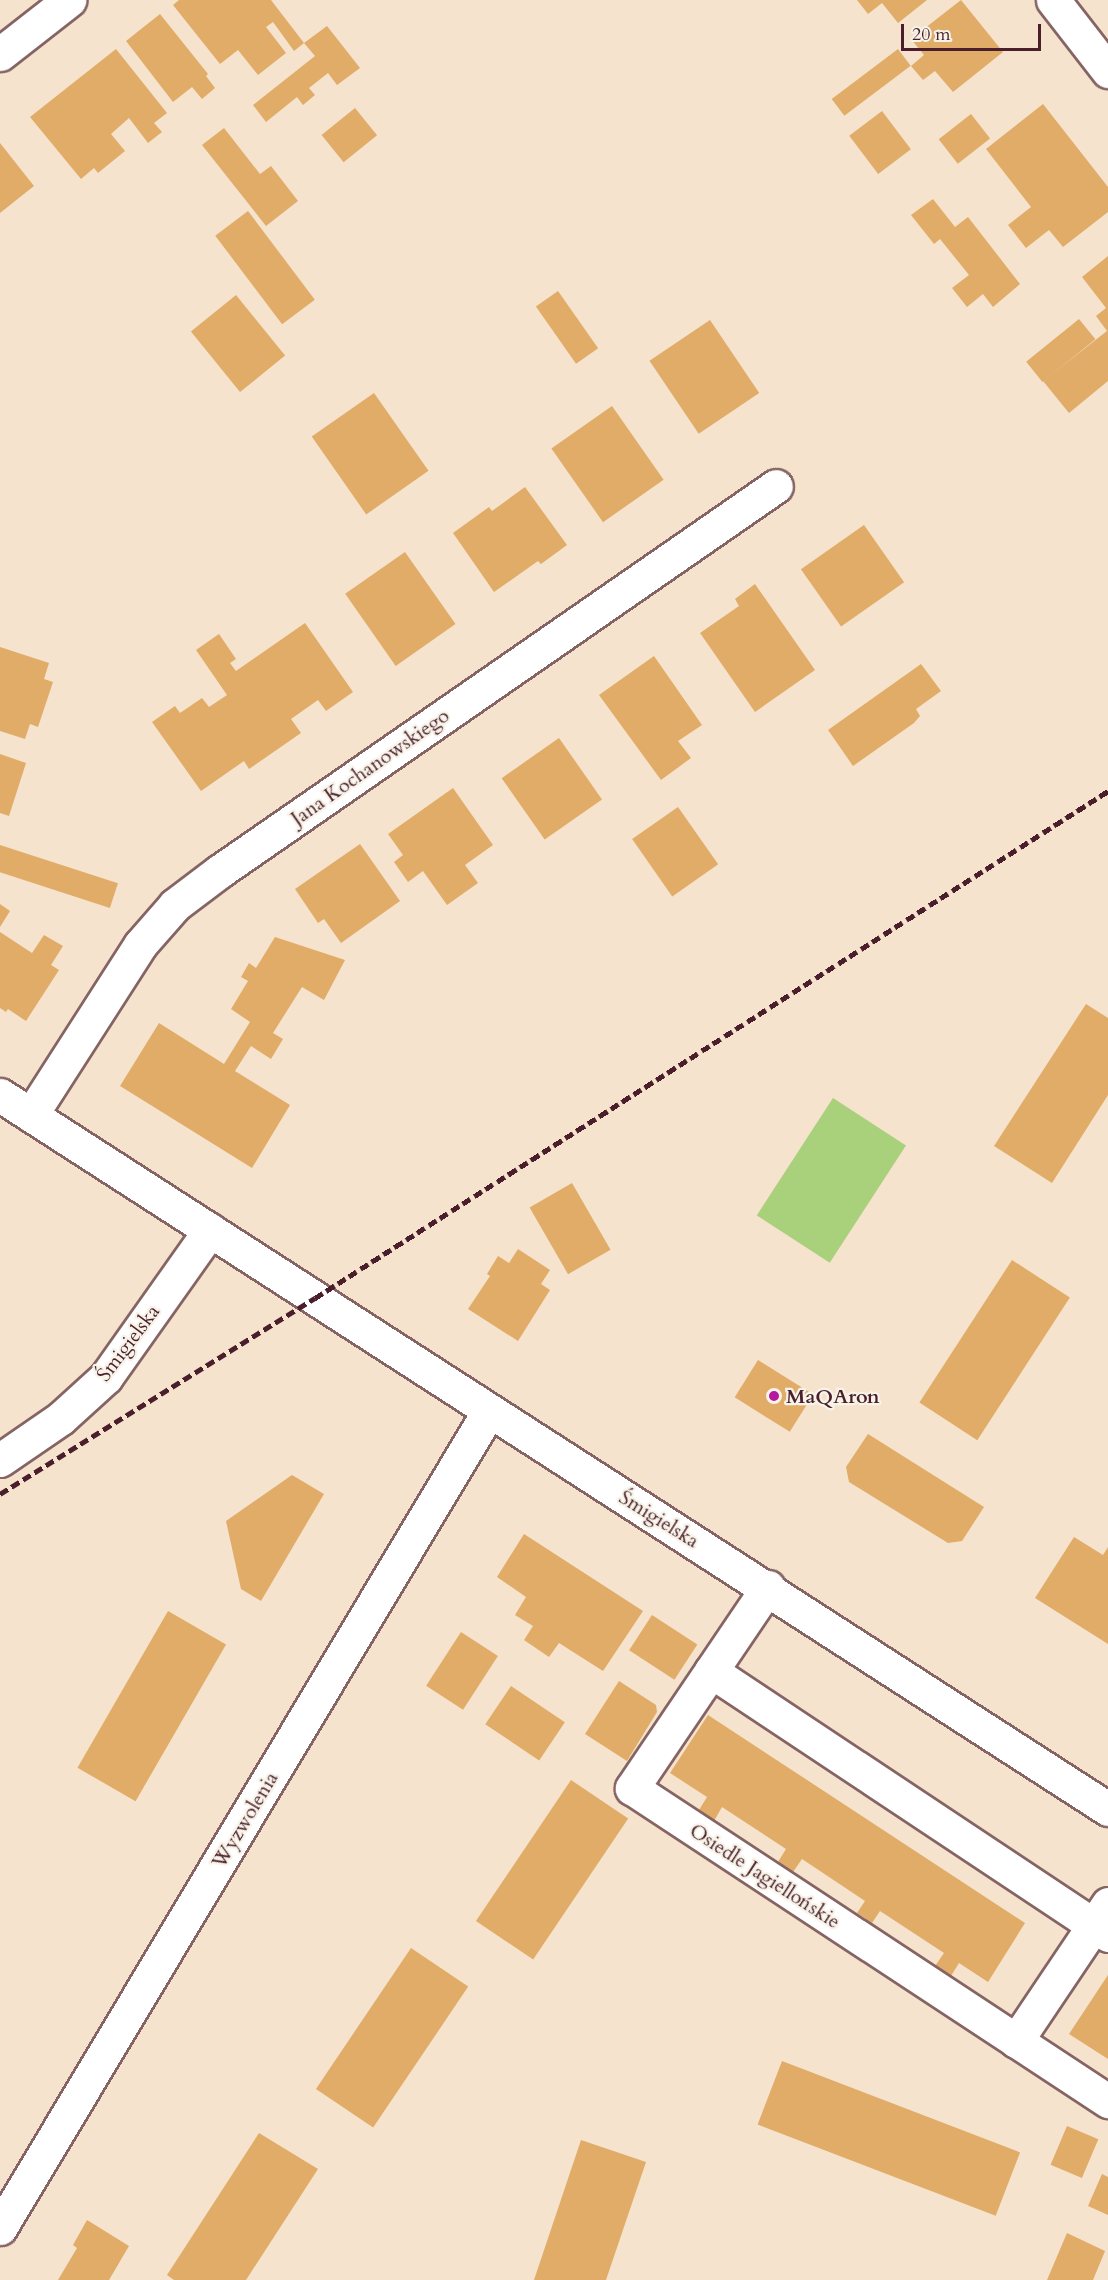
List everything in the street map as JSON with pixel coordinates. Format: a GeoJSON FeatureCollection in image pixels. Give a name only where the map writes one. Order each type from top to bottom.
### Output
{"type":"FeatureCollection","features":[{"type":"Feature","properties":{"kind":"street"},"geometry":{"type":"LineString","coordinates":[[0,54],[69,0]]}},
{"type":"Feature","properties":{"kind":"street"},"geometry":{"type":"LineString","coordinates":[[1053,0],[1108,70]]}},
{"type":"Feature","properties":{"kind":"street","name":"Jana Kochanowskiego"},"geometry":{"type":"LineString","coordinates":[[31,1115],[140,945],[175,905],[229,864],[776,486]]}},
{"type":"Feature","properties":{"kind":"street","name":"Śmigielska"},"geometry":{"type":"LineString","coordinates":[[0,1095],[489,1411],[768,1587],[1108,1809]]}},
{"type":"Feature","properties":{"kind":"street","name":"Śmigielska"},"geometry":{"type":"LineString","coordinates":[[0,1460],[61,1418],[106,1377],[210,1230]]}},
{"type":"Feature","properties":{"kind":"street","name":"Wyzwolenia"},"geometry":{"type":"LineString","coordinates":[[0,2228],[489,1411]]}},
{"type":"Feature","properties":{"kind":"street","name":"Osiedle Jagiellońskie"},"geometry":{"type":"LineString","coordinates":[[768,1587],[632,1788],[1108,2101]]}},
{"type":"Feature","properties":{"kind":"street"},"geometry":{"type":"LineString","coordinates":[[711,1671],[1103,1921],[1016,2041]]}},
{"type":"Feature","properties":{"kind":"green space"},"geometry":{"type":"Polygon","coordinates":[[[833,1098],[906,1145],[830,1263],[757,1215],[833,1098]]]}},
{"type":"Feature","properties":{"kind":"building"},"geometry":{"type":"Polygon","coordinates":[[[179,0],[271,0],[304,43],[294,51],[273,22],[266,27],[286,53],[258,75],[238,50],[220,64],[173,5],[179,0]]]}},
{"type":"Feature","properties":{"kind":"building"},"geometry":{"type":"Polygon","coordinates":[[[857,0],[927,0],[898,23],[882,3],[868,14],[857,0]]]}},
{"type":"Feature","properties":{"kind":"building"},"geometry":{"type":"Polygon","coordinates":[[[961,0],[1003,52],[953,92],[935,71],[923,80],[911,66],[924,55],[911,39],[961,0]]]}},
{"type":"Feature","properties":{"kind":"building"},"geometry":{"type":"Polygon","coordinates":[[[160,14],[208,74],[206,76],[215,88],[202,99],[192,87],[173,102],[126,41],[160,14]]]}},
{"type":"Feature","properties":{"kind":"building"},"geometry":{"type":"Polygon","coordinates":[[[327,26],[360,68],[337,85],[328,73],[309,88],[315,95],[303,105],[297,97],[266,122],[253,105],[315,56],[304,43],[327,26]]]}},
{"type":"Feature","properties":{"kind":"building"},"geometry":{"type":"Polygon","coordinates":[[[116,49],[167,113],[154,123],[162,132],[148,143],[129,118],[111,134],[125,151],[98,173],[94,168],[81,179],[30,117],[116,49]]]}},
{"type":"Feature","properties":{"kind":"building"},"geometry":{"type":"Polygon","coordinates":[[[898,49],[911,66],[844,116],[832,99],[898,49]]]}},
{"type":"Feature","properties":{"kind":"building"},"geometry":{"type":"Polygon","coordinates":[[[1043,104],[1108,187],[1108,212],[1063,247],[1049,230],[1026,248],[1008,225],[1031,207],[986,149],[1043,104]]]}},
{"type":"Feature","properties":{"kind":"building"},"geometry":{"type":"Polygon","coordinates":[[[355,108],[377,135],[344,162],[322,135],[355,108]]]}},
{"type":"Feature","properties":{"kind":"building"},"geometry":{"type":"Polygon","coordinates":[[[882,111],[911,149],[878,174],[849,136],[882,111]]]}},
{"type":"Feature","properties":{"kind":"building"},"geometry":{"type":"Polygon","coordinates":[[[971,114],[990,138],[958,164],[939,139],[971,114]]]}},
{"type":"Feature","properties":{"kind":"building"},"geometry":{"type":"Polygon","coordinates":[[[224,128],[260,174],[271,166],[298,201],[266,226],[202,145],[224,128]]]}},
{"type":"Feature","properties":{"kind":"building"},"geometry":{"type":"Polygon","coordinates":[[[0,143],[34,186],[0,213],[0,143]]]}},
{"type":"Feature","properties":{"kind":"building"},"geometry":{"type":"Polygon","coordinates":[[[933,199],[955,227],[968,217],[1020,284],[993,307],[983,294],[967,307],[952,288],[969,275],[940,239],[934,244],[911,215],[933,199]]]}},
{"type":"Feature","properties":{"kind":"building"},"geometry":{"type":"Polygon","coordinates":[[[248,211],[315,300],[282,324],[215,236],[248,211]]]}},
{"type":"Feature","properties":{"kind":"building"},"geometry":{"type":"Polygon","coordinates":[[[1108,256],[1108,381],[1069,413],[1043,381],[1107,331],[1096,316],[1106,308],[1082,277],[1108,256]]]}},
{"type":"Feature","properties":{"kind":"building"},"geometry":{"type":"Polygon","coordinates":[[[558,291],[598,348],[576,364],[536,306],[558,291]]]}},
{"type":"Feature","properties":{"kind":"building"},"geometry":{"type":"Polygon","coordinates":[[[236,295],[285,356],[240,392],[191,332],[236,295]]]}},
{"type":"Feature","properties":{"kind":"building"},"geometry":{"type":"Polygon","coordinates":[[[1079,319],[1095,339],[1043,382],[1026,362],[1079,319]]]}},
{"type":"Feature","properties":{"kind":"building"},"geometry":{"type":"Polygon","coordinates":[[[710,320],[759,393],[699,434],[649,361],[710,320]]]}},
{"type":"Feature","properties":{"kind":"building"},"geometry":{"type":"Polygon","coordinates":[[[374,393],[428,471],[366,514],[312,437],[374,393]]]}},
{"type":"Feature","properties":{"kind":"building"},"geometry":{"type":"Polygon","coordinates":[[[612,406],[664,480],[603,522],[551,448],[612,406]]]}},
{"type":"Feature","properties":{"kind":"building"},"geometry":{"type":"Polygon","coordinates":[[[525,487],[567,545],[541,564],[538,561],[494,592],[453,533],[489,507],[492,511],[525,487]]]}},
{"type":"Feature","properties":{"kind":"building"},"geometry":{"type":"Polygon","coordinates":[[[864,525],[904,582],[841,627],[801,569],[864,525]]]}},
{"type":"Feature","properties":{"kind":"building"},"geometry":{"type":"Polygon","coordinates":[[[405,552],[455,624],[396,666],[345,594],[405,552]]]}},
{"type":"Feature","properties":{"kind":"building"},"geometry":{"type":"Polygon","coordinates":[[[755,584],[815,670],[755,712],[700,633],[739,606],[735,599],[755,584]]]}},
{"type":"Feature","properties":{"kind":"building"},"geometry":{"type":"Polygon","coordinates":[[[305,623],[353,692],[326,711],[318,700],[291,719],[301,733],[249,769],[244,761],[201,791],[152,722],[175,706],[180,713],[202,698],[209,707],[227,695],[196,650],[219,634],[236,659],[230,663],[236,671],[305,623]]]}},
{"type":"Feature","properties":{"kind":"building"},"geometry":{"type":"Polygon","coordinates":[[[0,647],[49,663],[44,679],[53,682],[38,727],[30,724],[25,739],[0,731],[0,647]]]}},
{"type":"Feature","properties":{"kind":"building"},"geometry":{"type":"Polygon","coordinates":[[[654,656],[702,725],[678,741],[691,758],[661,780],[599,695],[654,656]]]}},
{"type":"Feature","properties":{"kind":"building"},"geometry":{"type":"Polygon","coordinates":[[[921,664],[941,691],[916,709],[920,716],[914,723],[853,766],[828,730],[921,664]]]}},
{"type":"Feature","properties":{"kind":"building"},"geometry":{"type":"Polygon","coordinates":[[[559,738],[602,799],[545,840],[502,778],[559,738]]]}},
{"type":"Feature","properties":{"kind":"building"},"geometry":{"type":"Polygon","coordinates":[[[0,754],[26,763],[9,816],[0,813],[0,754]]]}},
{"type":"Feature","properties":{"kind":"building"},"geometry":{"type":"Polygon","coordinates":[[[453,788],[493,845],[465,865],[478,883],[447,905],[423,871],[408,882],[394,862],[403,855],[388,834],[453,788]]]}},
{"type":"Feature","properties":{"kind":"building"},"geometry":{"type":"Polygon","coordinates":[[[678,807],[718,864],[672,896],[632,839],[678,807]]]}},
{"type":"Feature","properties":{"kind":"building"},"geometry":{"type":"Polygon","coordinates":[[[360,844],[400,901],[341,943],[324,919],[318,923],[295,889],[360,844]]]}},
{"type":"Feature","properties":{"kind":"building"},"geometry":{"type":"Polygon","coordinates":[[[0,845],[118,883],[110,908],[0,872],[0,845]]]}},
{"type":"Feature","properties":{"kind":"building"},"geometry":{"type":"Polygon","coordinates":[[[0,904],[10,911],[0,927],[0,904]]]}},
{"type":"Feature","properties":{"kind":"building"},"geometry":{"type":"Polygon","coordinates":[[[0,932],[32,953],[44,935],[63,946],[51,965],[59,970],[26,1021],[8,1009],[6,1012],[0,1008],[0,932]]]}},
{"type":"Feature","properties":{"kind":"building"},"geometry":{"type":"Polygon","coordinates":[[[275,937],[345,960],[324,1000],[302,987],[273,1033],[283,1039],[271,1059],[251,1046],[235,1071],[290,1105],[252,1168],[120,1086],[159,1023],[224,1064],[250,1022],[231,1009],[248,981],[241,977],[249,963],[256,968],[275,937]]]}},
{"type":"Feature","properties":{"kind":"building"},"geometry":{"type":"Polygon","coordinates":[[[1086,1004],[1108,1018],[1108,1095],[1052,1183],[994,1146],[1086,1004]]]}},
{"type":"Feature","properties":{"kind":"building"},"geometry":{"type":"Polygon","coordinates":[[[572,1183],[610,1250],[568,1274],[530,1208],[572,1183]]]}},
{"type":"Feature","properties":{"kind":"building"},"geometry":{"type":"Polygon","coordinates":[[[518,1249],[550,1270],[541,1284],[550,1290],[518,1341],[468,1309],[490,1276],[487,1274],[498,1256],[509,1263],[518,1249]]]}},
{"type":"Feature","properties":{"kind":"building"},"geometry":{"type":"Polygon","coordinates":[[[1012,1260],[1070,1298],[977,1440],[919,1403],[1012,1260]]]}},
{"type":"Feature","properties":{"kind":"building","name":"MaQAron"},"geometry":{"type":"Polygon","coordinates":[[[758,1360],[813,1394],[790,1432],[735,1397],[758,1360]]]}},
{"type":"Feature","properties":{"kind":"building"},"geometry":{"type":"Polygon","coordinates":[[[868,1434],[984,1507],[962,1541],[948,1543],[849,1482],[846,1467],[868,1434]]]}},
{"type":"Feature","properties":{"kind":"building"},"geometry":{"type":"Polygon","coordinates":[[[292,1475],[324,1494],[261,1601],[241,1589],[226,1521],[292,1475]]]}},
{"type":"Feature","properties":{"kind":"building"},"geometry":{"type":"Polygon","coordinates":[[[524,1534],[643,1611],[603,1671],[559,1643],[549,1657],[524,1640],[533,1626],[515,1615],[526,1597],[497,1577],[524,1534]]]}},
{"type":"Feature","properties":{"kind":"building"},"geometry":{"type":"Polygon","coordinates":[[[1074,1537],[1103,1555],[1108,1547],[1108,1644],[1035,1598],[1074,1537]]]}},
{"type":"Feature","properties":{"kind":"building"},"geometry":{"type":"Polygon","coordinates":[[[168,1611],[226,1644],[136,1801],[78,1768],[168,1611]]]}},
{"type":"Feature","properties":{"kind":"building"},"geometry":{"type":"Polygon","coordinates":[[[652,1615],[697,1644],[674,1680],[629,1650],[652,1615]]]}},
{"type":"Feature","properties":{"kind":"building"},"geometry":{"type":"Polygon","coordinates":[[[461,1632],[498,1656],[463,1710],[426,1686],[461,1632]]]}},
{"type":"Feature","properties":{"kind":"building"},"geometry":{"type":"Polygon","coordinates":[[[619,1681],[656,1705],[657,1712],[627,1761],[585,1734],[619,1681]]]}},
{"type":"Feature","properties":{"kind":"building"},"geometry":{"type":"Polygon","coordinates":[[[511,1686],[565,1722],[539,1760],[485,1724],[511,1686]]]}},
{"type":"Feature","properties":{"kind":"building"},"geometry":{"type":"Polygon","coordinates":[[[708,1715],[1025,1923],[988,1982],[959,1963],[951,1976],[935,1966],[944,1953],[880,1911],[872,1923],[857,1913],[865,1901],[802,1859],[793,1872],[778,1862],[786,1849],[722,1807],[714,1821],[699,1810],[707,1797],[670,1773],[708,1715]]]}},
{"type":"Feature","properties":{"kind":"building"},"geometry":{"type":"Polygon","coordinates":[[[571,1780],[628,1819],[533,1960],[476,1921],[571,1780]]]}},
{"type":"Feature","properties":{"kind":"building"},"geometry":{"type":"Polygon","coordinates":[[[411,1948],[468,1987],[373,2128],[316,2089],[411,1948]]]}},
{"type":"Feature","properties":{"kind":"building"},"geometry":{"type":"Polygon","coordinates":[[[1108,1975],[1108,2059],[1069,2034],[1108,1975]]]}},
{"type":"Feature","properties":{"kind":"building"},"geometry":{"type":"Polygon","coordinates":[[[782,2061],[1020,2152],[996,2216],[758,2124],[782,2061]]]}},
{"type":"Feature","properties":{"kind":"building"},"geometry":{"type":"Polygon","coordinates":[[[1067,2126],[1098,2139],[1082,2178],[1051,2165],[1067,2126]]]}},
{"type":"Feature","properties":{"kind":"building"},"geometry":{"type":"Polygon","coordinates":[[[259,2133],[318,2169],[246,2280],[174,2280],[167,2275],[259,2133]]]}},
{"type":"Feature","properties":{"kind":"building"},"geometry":{"type":"Polygon","coordinates":[[[581,2140],[646,2162],[606,2280],[534,2280],[581,2140]]]}},
{"type":"Feature","properties":{"kind":"building"},"geometry":{"type":"Polygon","coordinates":[[[1102,2174],[1108,2177],[1108,2215],[1088,2206],[1102,2174]]]}},
{"type":"Feature","properties":{"kind":"building"},"geometry":{"type":"Polygon","coordinates":[[[87,2220],[129,2246],[109,2280],[58,2280],[77,2248],[73,2245],[87,2220]]]}},
{"type":"Feature","properties":{"kind":"building"},"geometry":{"type":"Polygon","coordinates":[[[1067,2233],[1105,2251],[1093,2280],[1047,2280],[1067,2233]]]}},
{"type":"Feature","properties":{"kind":"railway"},"geometry":{"type":"LineString","coordinates":[[0,1494],[315,1298],[1108,791]]}},
{"type":"Feature","properties":{"kind":"place","name":"MaQAron"},"geometry":{"type":"Point","coordinates":[774,1396]}}]}
